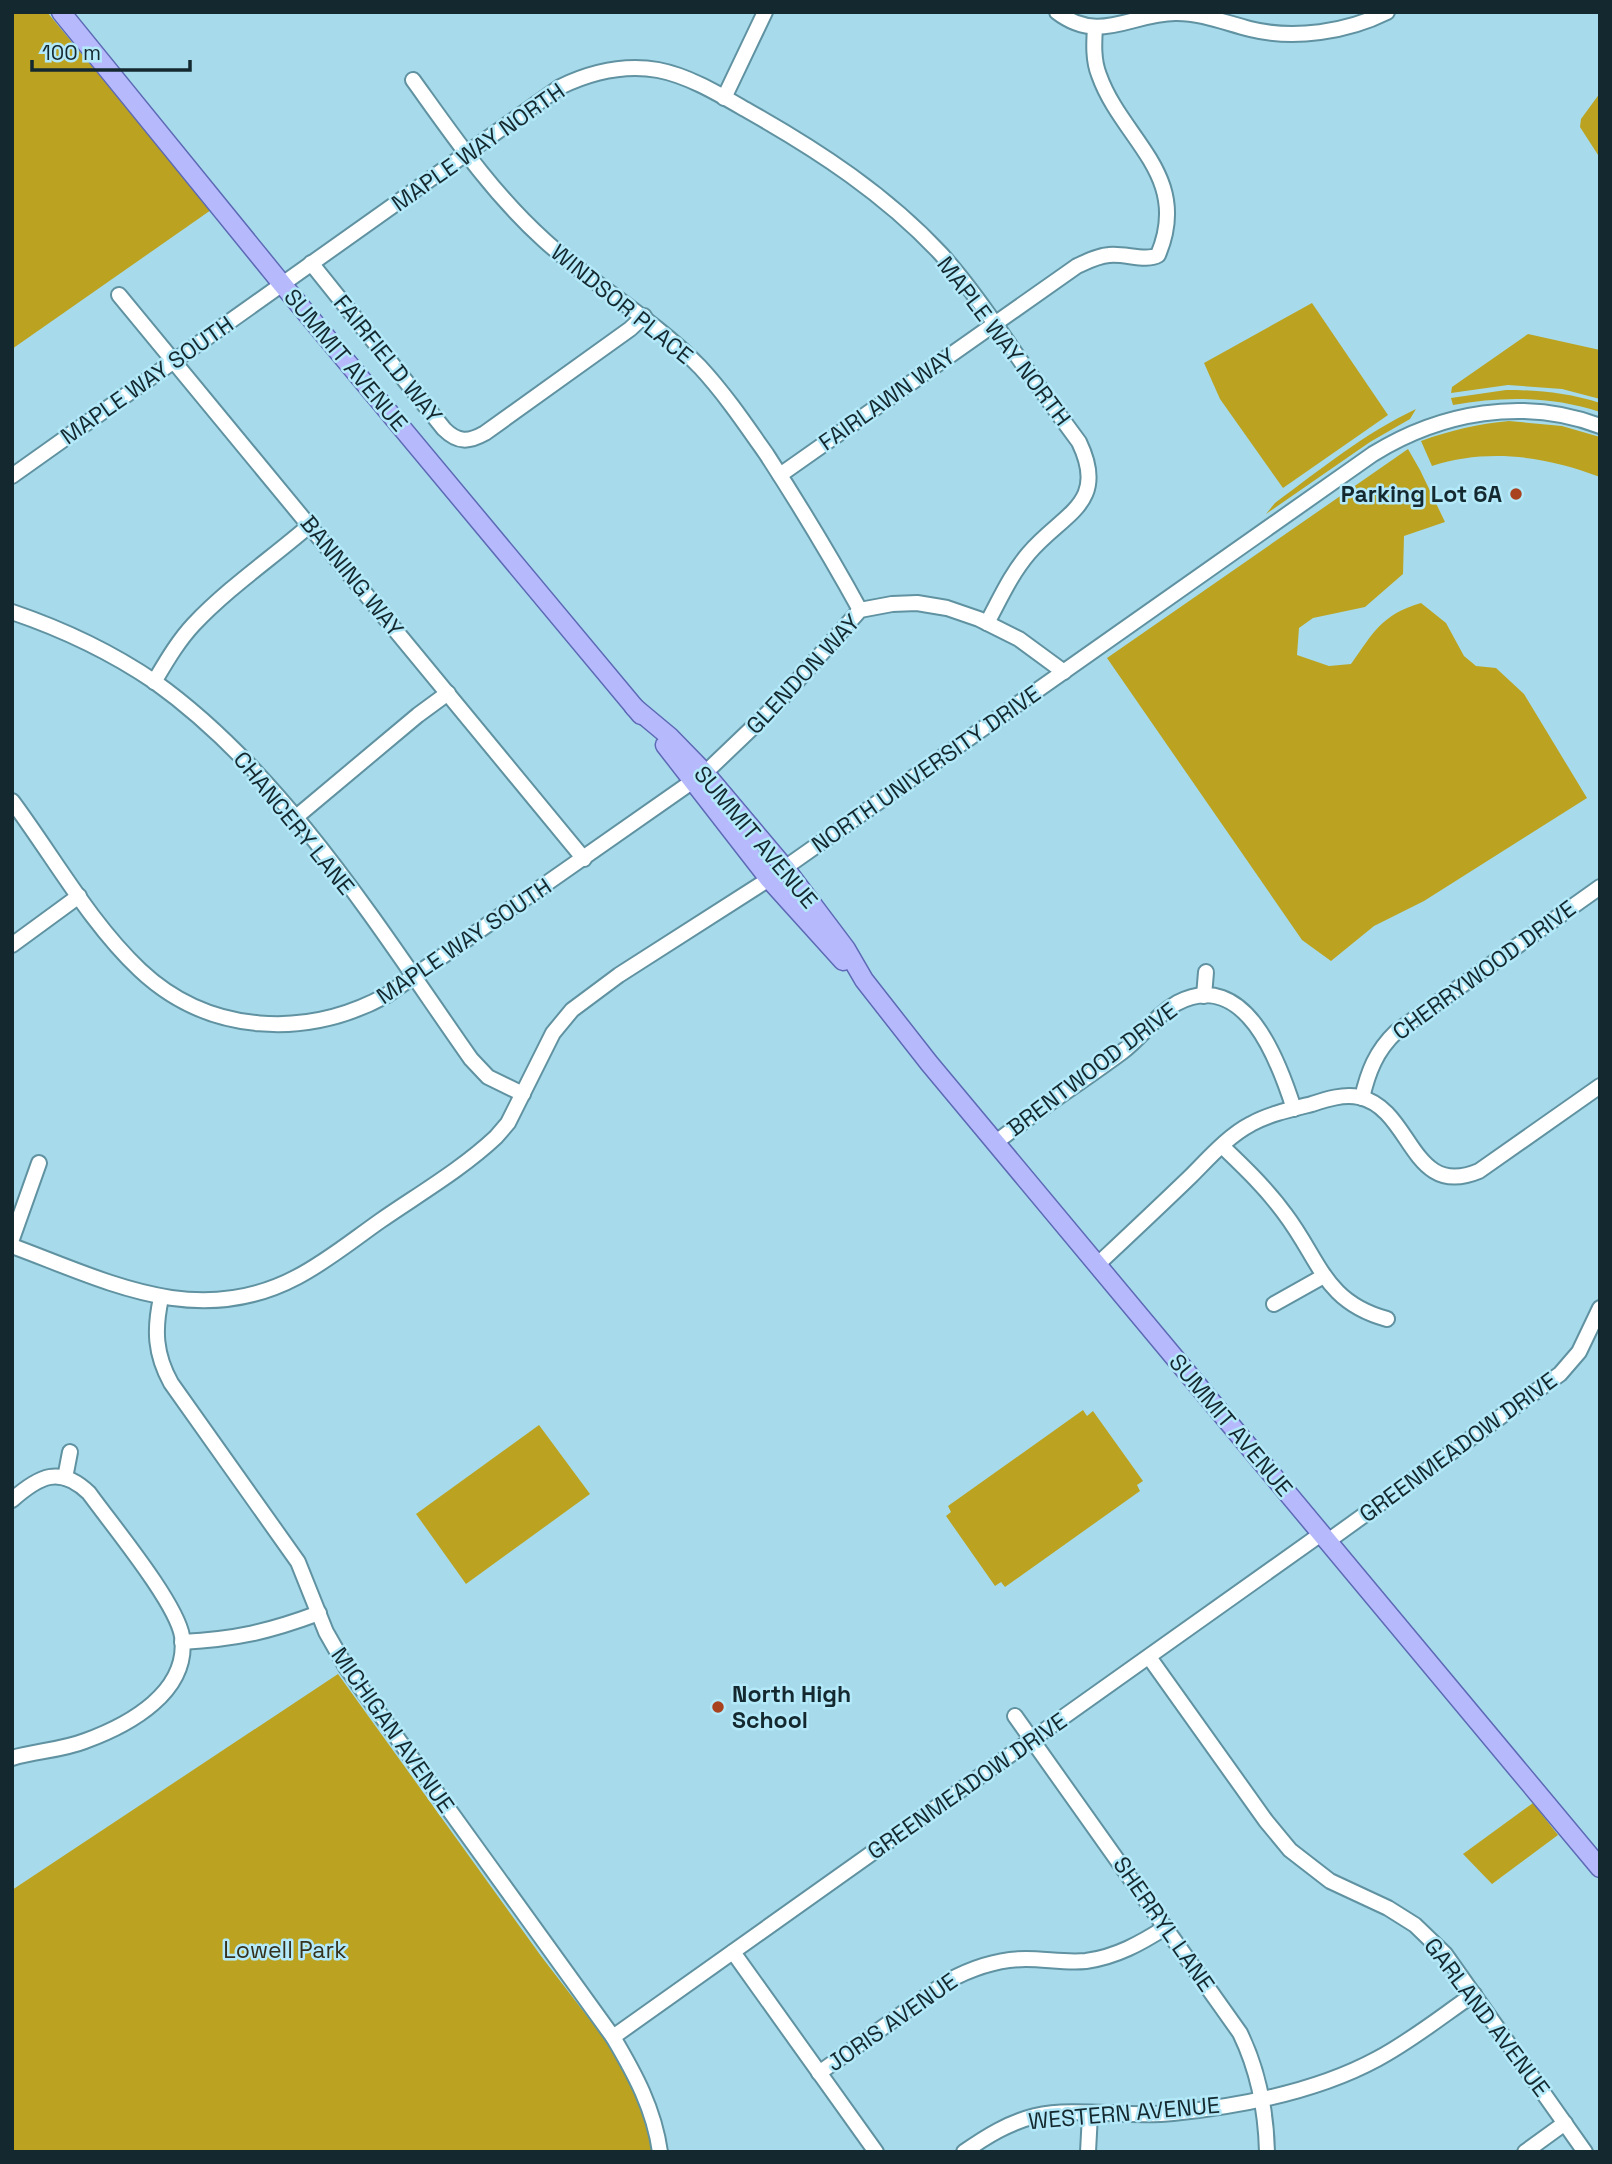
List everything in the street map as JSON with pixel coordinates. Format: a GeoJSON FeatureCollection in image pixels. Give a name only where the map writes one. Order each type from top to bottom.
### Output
{"type":"FeatureCollection","features":[{"type":"Feature","properties":{"kind":"main road","name":"SUMMIT AVENUE"},"geometry":{"type":"LineString","coordinates":[[61,12],[282,284],[634,706],[785,868],[846,949],[864,980]]}},
{"type":"Feature","properties":{"kind":"main road","name":"SUMMIT AVENUE"},"geometry":{"type":"LineString","coordinates":[[699,777],[769,879],[837,955],[864,980],[995,1143],[1600,1868]]}},
{"type":"Feature","properties":{"kind":"street"},"geometry":{"type":"LineString","coordinates":[[724,98],[765,12]]}},
{"type":"Feature","properties":{"kind":"street"},"geometry":{"type":"LineString","coordinates":[[1058,12],[1072,21],[1095,27],[1113,26],[1173,13],[1201,15],[1255,30],[1300,33],[1350,26],[1387,12]]}},
{"type":"Feature","properties":{"kind":"street","name":"FAIRLAWN WAY"},"geometry":{"type":"LineString","coordinates":[[780,475],[1077,265],[1112,254],[1156,257],[1162,247],[1167,218],[1165,192],[1148,155],[1103,87],[1095,58],[1095,27]]}},
{"type":"Feature","properties":{"kind":"street","name":"MAPLE WAY NORTH"},"geometry":{"type":"LineString","coordinates":[[282,284],[560,87],[605,70],[629,68],[659,71],[690,81],[832,162],[895,209],[941,254],[995,323],[1079,442],[1088,460],[1089,482],[1079,506],[1022,561],[987,623]]}},
{"type":"Feature","properties":{"kind":"street","name":"WINDSOR PLACE"},"geometry":{"type":"LineString","coordinates":[[413,80],[502,199],[546,242],[673,341],[723,394],[780,475],[860,610]]}},
{"type":"Feature","properties":{"kind":"street","name":"FAIRFIELD WAY"},"geometry":{"type":"LineString","coordinates":[[311,263],[444,429],[463,441],[485,433],[630,329],[644,316]]}},
{"type":"Feature","properties":{"kind":"street","name":"MAPLE WAY SOUTH"},"geometry":{"type":"LineString","coordinates":[[12,476],[282,284]]}},
{"type":"Feature","properties":{"kind":"street","name":"BANNING WAY"},"geometry":{"type":"LineString","coordinates":[[118,295],[584,859]]}},
{"type":"Feature","properties":{"kind":"street","name":"NORTH UNIVERSITY DRIVE"},"geometry":{"type":"LineString","coordinates":[[12,1245],[161,1298],[232,1298],[274,1287],[303,1274],[488,1145],[508,1123],[553,1033],[572,1010],[629,968],[708,920],[785,868],[1373,454],[1410,433],[1476,414],[1502,411],[1547,413],[1600,426]]}},
{"type":"Feature","properties":{"kind":"street"},"geometry":{"type":"LineString","coordinates":[[154,682],[195,623],[310,525]]}},
{"type":"Feature","properties":{"kind":"street","name":"GLENDON WAY"},"geometry":{"type":"LineString","coordinates":[[699,777],[774,707],[860,610],[917,603],[947,608],[987,623],[1033,648],[1064,672]]}},
{"type":"Feature","properties":{"kind":"street","name":"CHANCERY LANE"},"geometry":{"type":"LineString","coordinates":[[12,612],[78,638],[154,682],[204,721],[234,749],[295,818],[480,1070],[496,1082],[523,1094]]}},
{"type":"Feature","properties":{"kind":"street"},"geometry":{"type":"LineString","coordinates":[[295,818],[448,693]]}},
{"type":"Feature","properties":{"kind":"street","name":"MAPLE WAY SOUTH"},"geometry":{"type":"LineString","coordinates":[[12,801],[112,939],[151,979],[187,1003],[230,1019],[288,1025],[336,1018],[364,1008],[414,978],[699,777]]}},
{"type":"Feature","properties":{"kind":"street","name":"CHERRYWOOD DRIVE"},"geometry":{"type":"LineString","coordinates":[[1362,1098],[1375,1058],[1386,1041],[1396,1032],[1600,887]]}},
{"type":"Feature","properties":{"kind":"street"},"geometry":{"type":"LineString","coordinates":[[12,945],[79,896]]}},
{"type":"Feature","properties":{"kind":"street"},"geometry":{"type":"LineString","coordinates":[[1204,996],[1206,972]]}},
{"type":"Feature","properties":{"kind":"street","name":"BRENTWOOD DRIVE"},"geometry":{"type":"LineString","coordinates":[[995,1143],[1137,1041],[1162,1013],[1191,997],[1216,997],[1238,1007],[1253,1021],[1282,1069],[1294,1108]]}},
{"type":"Feature","properties":{"kind":"street"},"geometry":{"type":"LineString","coordinates":[[1097,1265],[1222,1146],[1250,1124],[1294,1108],[1346,1096],[1371,1101],[1390,1115],[1430,1170],[1447,1177],[1459,1177],[1479,1171],[1600,1086]]}},
{"type":"Feature","properties":{"kind":"street"},"geometry":{"type":"LineString","coordinates":[[1222,1146],[1286,1215],[1324,1276],[1344,1300],[1370,1315],[1387,1319]]}},
{"type":"Feature","properties":{"kind":"street"},"geometry":{"type":"LineString","coordinates":[[12,1239],[39,1163]]}},
{"type":"Feature","properties":{"kind":"street"},"geometry":{"type":"LineString","coordinates":[[1274,1304],[1324,1276]]}},
{"type":"Feature","properties":{"kind":"street","name":"MICHIGAN AVENUE"},"geometry":{"type":"LineString","coordinates":[[161,1298],[156,1339],[159,1358],[165,1371],[289,1548],[303,1572],[334,1650],[613,2037],[643,2091],[656,2127],[660,2152]]}},
{"type":"Feature","properties":{"kind":"street","name":"GREENMEADOW DRIVE"},"geometry":{"type":"LineString","coordinates":[[613,2037],[1149,1657],[1560,1374],[1579,1352],[1600,1308]]}},
{"type":"Feature","properties":{"kind":"street"},"geometry":{"type":"LineString","coordinates":[[65,1478],[71,1452]]}},
{"type":"Feature","properties":{"kind":"street"},"geometry":{"type":"LineString","coordinates":[[12,1500],[33,1482],[47,1477],[65,1478],[79,1484],[89,1493],[161,1593],[176,1619],[182,1642],[178,1671],[166,1691],[152,1705],[121,1726],[85,1742],[12,1758]]}},
{"type":"Feature","properties":{"kind":"street"},"geometry":{"type":"LineString","coordinates":[[182,1642],[246,1637],[319,1613]]}},
{"type":"Feature","properties":{"kind":"street","name":"GARLAND AVENUE"},"geometry":{"type":"LineString","coordinates":[[1149,1657],[1266,1821],[1290,1850],[1330,1881],[1388,1908],[1415,1925],[1445,1954],[1585,2152]]}},
{"type":"Feature","properties":{"kind":"street","name":"SHERRYL LANE"},"geometry":{"type":"LineString","coordinates":[[1016,1716],[1240,2033],[1262,2098],[1267,2152]]}},
{"type":"Feature","properties":{"kind":"street","name":"JORIS AVENUE"},"geometry":{"type":"LineString","coordinates":[[819,2073],[948,1981],[967,1971],[1014,1959],[1074,1962],[1103,1958],[1135,1946],[1166,1927]]}},
{"type":"Feature","properties":{"kind":"street"},"geometry":{"type":"LineString","coordinates":[[733,1952],[876,2152]]}},
{"type":"Feature","properties":{"kind":"street","name":"WESTERN AVENUE"},"geometry":{"type":"LineString","coordinates":[[964,2152],[988,2135],[1018,2121],[1046,2114],[1172,2113],[1262,2098],[1324,2082],[1377,2059],[1474,1994]]}},
{"type":"Feature","properties":{"kind":"street"},"geometry":{"type":"LineString","coordinates":[[1087,2152],[1090,2114]]}},
{"type":"Feature","properties":{"kind":"street"},"geometry":{"type":"LineString","coordinates":[[1525,2152],[1565,2123]]}},
{"type":"Feature","properties":{"kind":"green space"},"geometry":{"type":"Polygon","coordinates":[[[12,12],[47,12],[211,210],[12,349],[12,12]]]}},
{"type":"Feature","properties":{"kind":"green space"},"geometry":{"type":"Polygon","coordinates":[[[1600,93],[1600,158],[1580,127],[1581,119],[1600,93]]]}},
{"type":"Feature","properties":{"kind":"green space"},"geometry":{"type":"Polygon","coordinates":[[[1312,303],[1388,415],[1283,488],[1220,399],[1204,363],[1312,303]]]}},
{"type":"Feature","properties":{"kind":"green space"},"geometry":{"type":"Polygon","coordinates":[[[1528,334],[1600,350],[1600,399],[1562,389],[1508,385],[1451,393],[1452,387],[1528,334]]]}},
{"type":"Feature","properties":{"kind":"green space"},"geometry":{"type":"Polygon","coordinates":[[[1506,390],[1542,391],[1577,397],[1600,403],[1600,412],[1545,400],[1490,400],[1453,405],[1451,398],[1506,390]]]}},
{"type":"Feature","properties":{"kind":"green space"},"geometry":{"type":"Polygon","coordinates":[[[1416,409],[1410,419],[1370,442],[1266,514],[1275,503],[1344,452],[1416,409]]]}},
{"type":"Feature","properties":{"kind":"green space"},"geometry":{"type":"Polygon","coordinates":[[[1509,421],[1562,426],[1600,437],[1600,477],[1559,464],[1516,457],[1474,457],[1432,466],[1421,441],[1465,428],[1509,421]]]}},
{"type":"Feature","properties":{"kind":"green space"},"geometry":{"type":"Polygon","coordinates":[[[1408,449],[1445,522],[1404,536],[1403,574],[1365,607],[1313,618],[1299,628],[1297,655],[1329,666],[1351,664],[1387,619],[1421,603],[1446,623],[1464,656],[1476,666],[1496,668],[1524,694],[1587,798],[1424,901],[1374,926],[1331,961],[1302,940],[1107,658],[1408,449]]]}},
{"type":"Feature","properties":{"kind":"green space"},"geometry":{"type":"Polygon","coordinates":[[[1083,1410],[1087,1416],[1093,1411],[1143,1481],[1137,1485],[1140,1491],[1005,1587],[1001,1582],[995,1586],[946,1516],[951,1512],[948,1506],[1083,1410]]]}},
{"type":"Feature","properties":{"kind":"green space"},"geometry":{"type":"Polygon","coordinates":[[[539,1425],[590,1494],[466,1584],[416,1514],[539,1425]]]}},
{"type":"Feature","properties":{"kind":"green space","name":"Lowell Park"},"geometry":{"type":"Polygon","coordinates":[[[338,1674],[541,1956],[607,2042],[636,2088],[649,2127],[653,2152],[12,2152],[12,1890],[338,1674]]]}},
{"type":"Feature","properties":{"kind":"green space"},"geometry":{"type":"Polygon","coordinates":[[[1533,1803],[1558,1835],[1492,1884],[1463,1854],[1533,1803]]]}},
{"type":"Feature","properties":{"kind":"place","name":"Parking Lot 6A"},"geometry":{"type":"Point","coordinates":[1516,494]}},
{"type":"Feature","properties":{"kind":"place","name":"North High School"},"geometry":{"type":"Point","coordinates":[718,1707]}}]}
